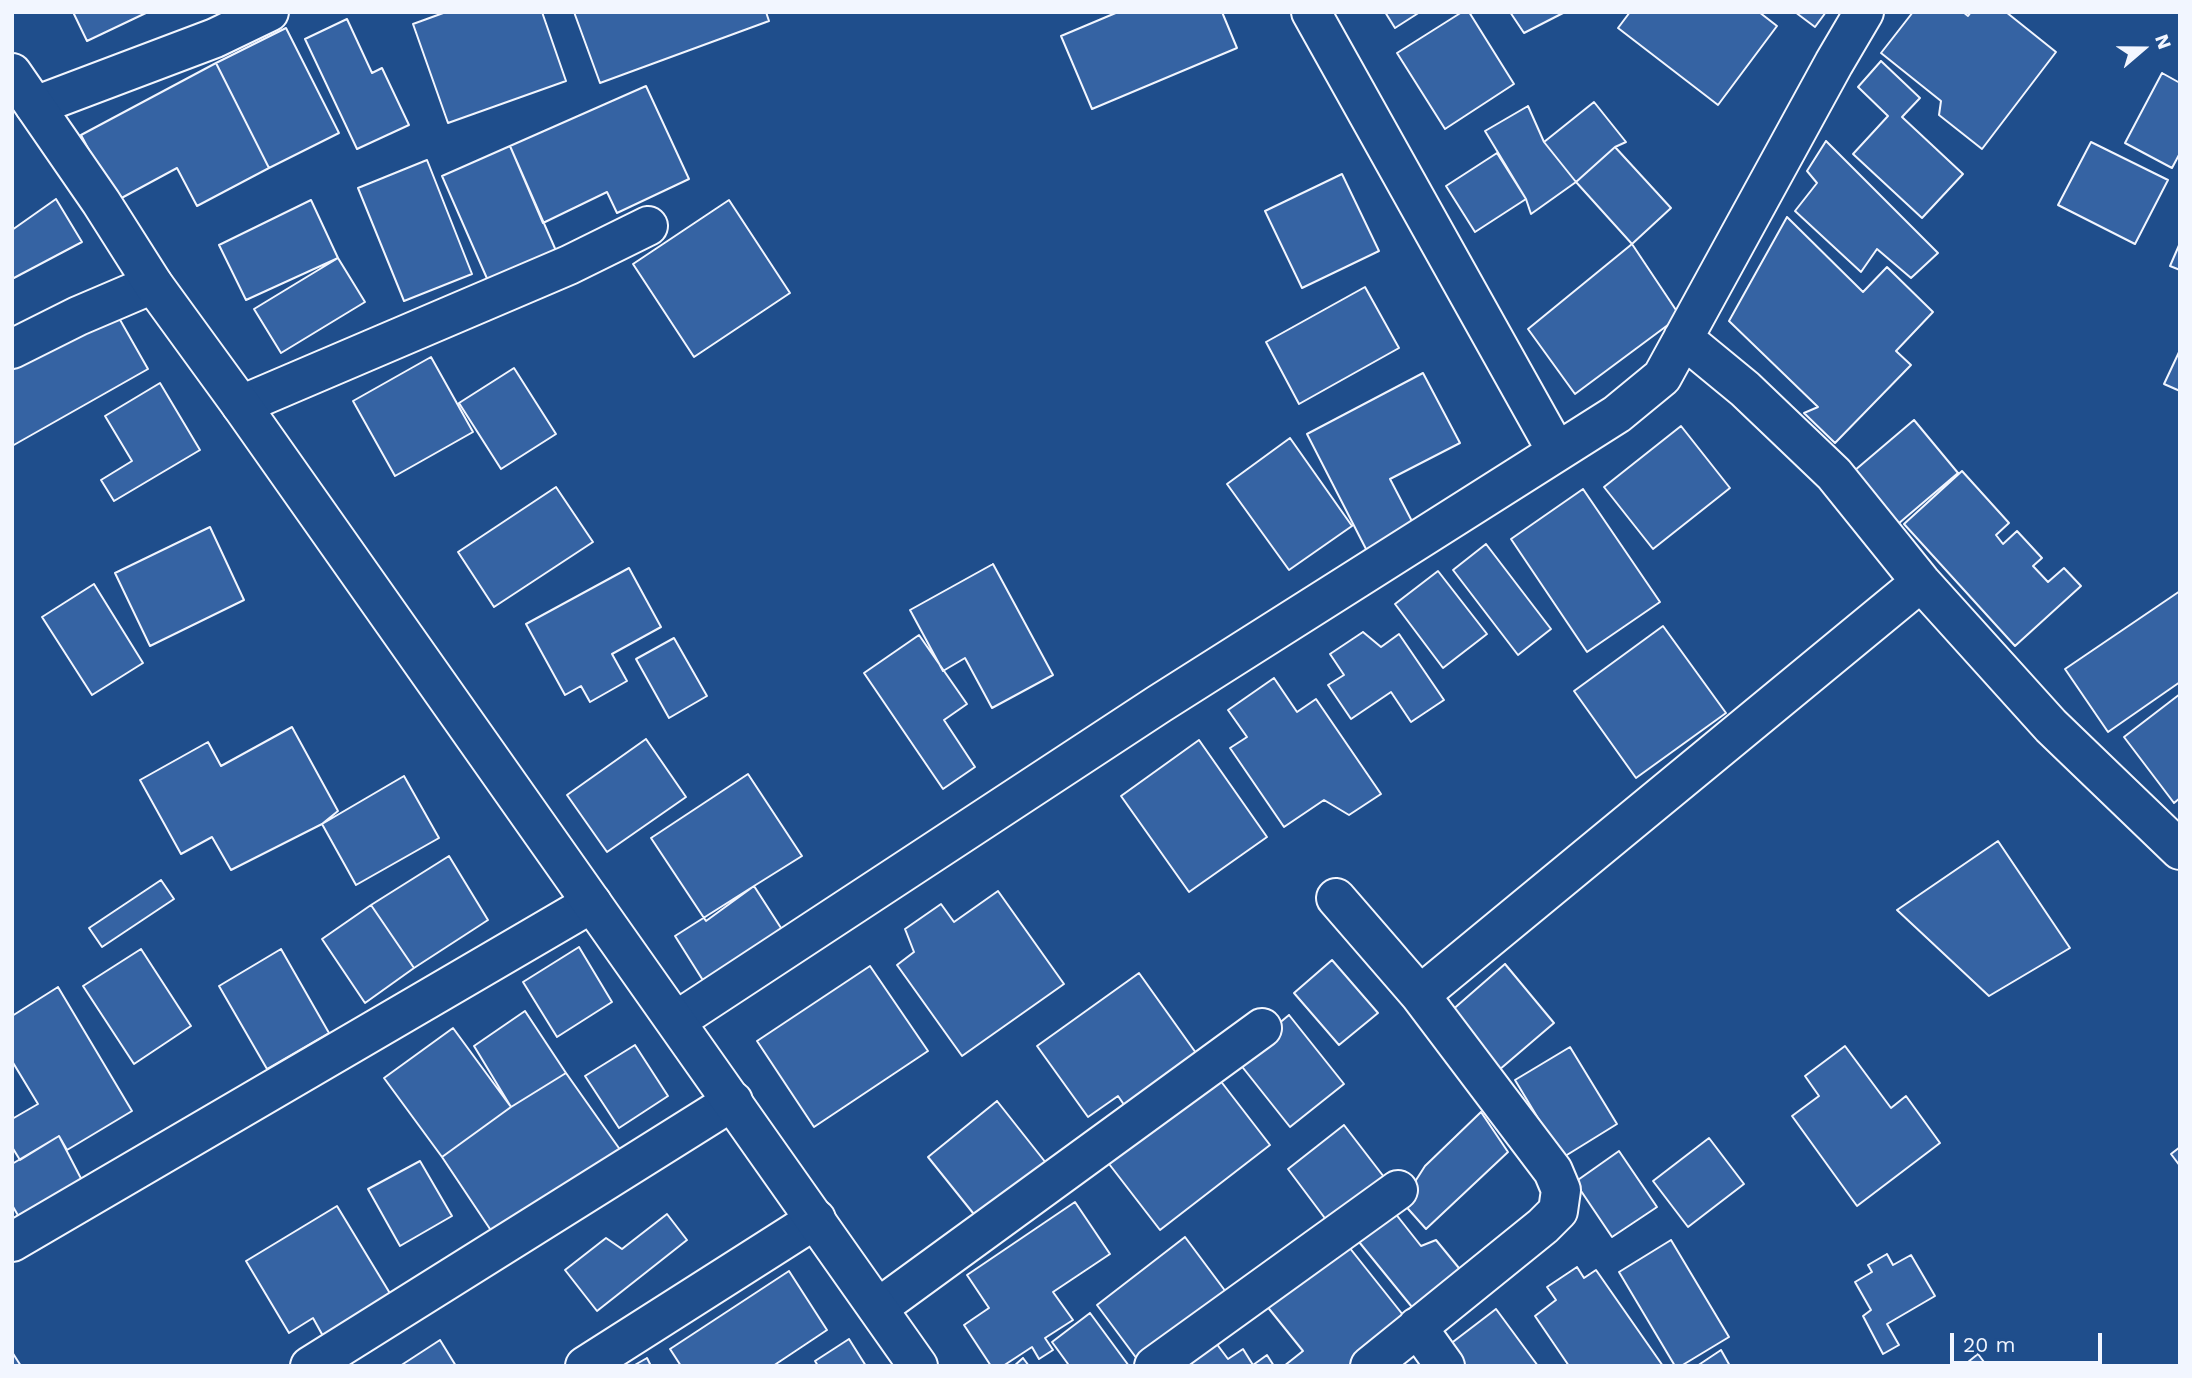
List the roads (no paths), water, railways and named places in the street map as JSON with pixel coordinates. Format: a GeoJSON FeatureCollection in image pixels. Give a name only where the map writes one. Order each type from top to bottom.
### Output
{"type":"FeatureCollection","features":[{"type":"Feature","properties":{"kind":"street"},"geometry":{"type":"LineString","coordinates":[[35,106],[215,38],[270,12]]}},
{"type":"Feature","properties":{"kind":"street"},"geometry":{"type":"LineString","coordinates":[[1311,12],[1557,452]]}},
{"type":"Feature","properties":{"kind":"street"},"geometry":{"type":"LineString","coordinates":[[677,1021],[1158,704],[1616,414],[1662,377],[1864,12]]}},
{"type":"Feature","properties":{"kind":"street"},"geometry":{"type":"LineString","coordinates":[[12,73],[153,284],[242,405],[918,1366]]}},
{"type":"Feature","properties":{"kind":"street"},"geometry":{"type":"LineString","coordinates":[[242,405],[569,265],[648,226]]}},
{"type":"Feature","properties":{"kind":"street"},"geometry":{"type":"LineString","coordinates":[[12,349],[78,316],[153,284]]}},
{"type":"Feature","properties":{"kind":"street"},"geometry":{"type":"LineString","coordinates":[[1683,338],[1745,389],[1834,474],[1921,582],[2051,726],[2180,850]]}},
{"type":"Feature","properties":{"kind":"street"},"geometry":{"type":"LineString","coordinates":[[1420,995],[1921,582]]}},
{"type":"Feature","properties":{"kind":"street"},"geometry":{"type":"LineString","coordinates":[[1336,898],[1420,995],[1553,1171],[1561,1190],[1558,1211],[1543,1226],[1370,1366]]}},
{"type":"Feature","properties":{"kind":"street"},"geometry":{"type":"LineString","coordinates":[[12,1242],[592,903]]}},
{"type":"Feature","properties":{"kind":"street"},"geometry":{"type":"LineString","coordinates":[[877,1308],[1262,1028]]}},
{"type":"Feature","properties":{"kind":"street"},"geometry":{"type":"LineString","coordinates":[[310,1366],[733,1101]]}},
{"type":"Feature","properties":{"kind":"street"},"geometry":{"type":"LineString","coordinates":[[1154,1366],[1398,1190]]}},
{"type":"Feature","properties":{"kind":"street"},"geometry":{"type":"LineString","coordinates":[[585,1366],[816,1219]]}},
{"type":"Feature","properties":{"kind":"street"},"geometry":{"type":"LineString","coordinates":[[1417,1327],[1445,1366]]}}]}
